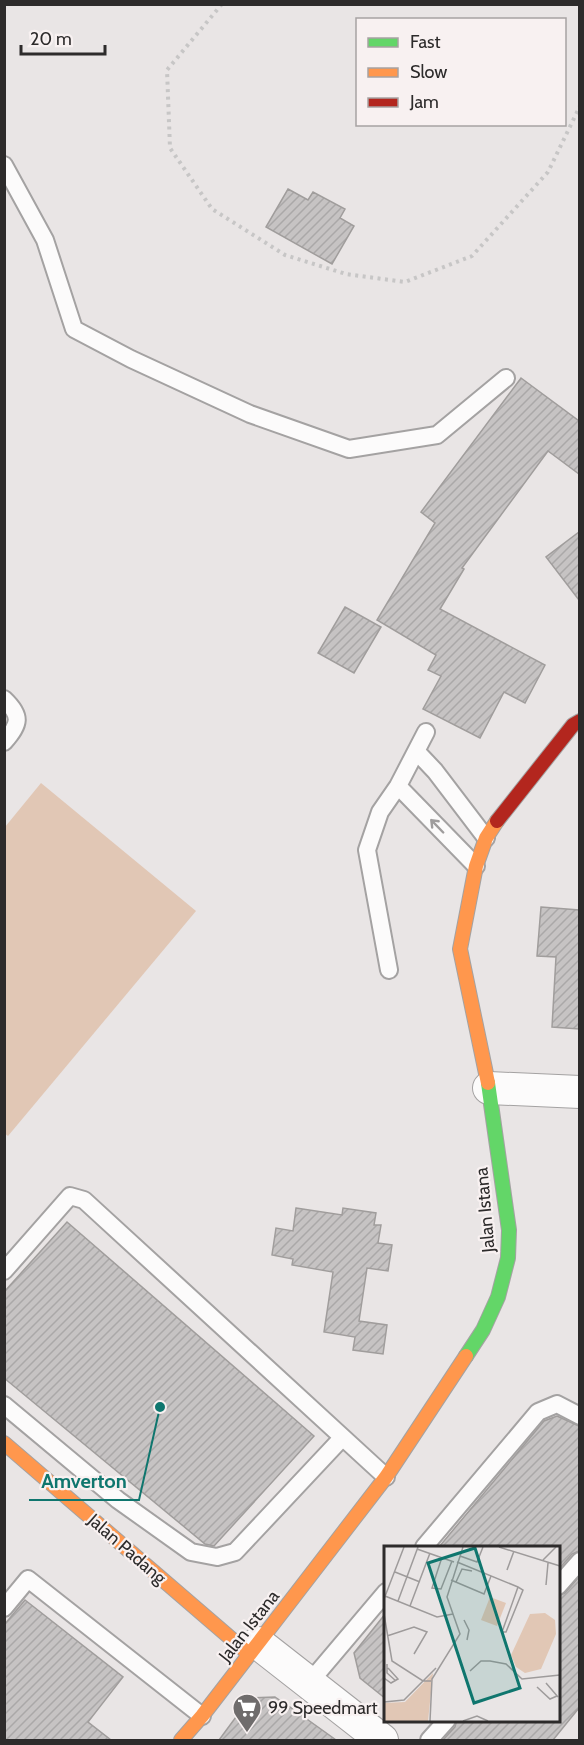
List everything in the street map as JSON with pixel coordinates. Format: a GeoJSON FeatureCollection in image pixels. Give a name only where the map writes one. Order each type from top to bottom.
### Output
{"type":"FeatureCollection","features":[{"type":"Feature","properties":{"kind":"street","name":"Jalan Istana"},"geometry":{"type":"LineString","coordinates":[[181,1740],[202,1716],[386,1477],[483,1330],[498,1297],[508,1258],[509,1230],[489,1088],[460,949],[476,866],[486,838],[573,725],[579,721]]}},
{"type":"Feature","properties":{"kind":"street"},"geometry":{"type":"LineString","coordinates":[[489,1088],[579,1092]]}},
{"type":"Feature","properties":{"kind":"street","name":"Jalan Padang"},"geometry":{"type":"LineString","coordinates":[[4,1443],[254,1649]]}},
{"type":"Feature","properties":{"kind":"street"},"geometry":{"type":"LineString","coordinates":[[254,1649],[309,1683],[382,1740]]}},
{"type":"Feature","properties":{"kind":"lane"},"geometry":{"type":"LineString","coordinates":[[4,165],[45,240],[74,329],[250,414],[349,449],[437,435],[506,378]]}},
{"type":"Feature","properties":{"kind":"lane"},"geometry":{"type":"LineString","coordinates":[[4,699],[15,710],[17,716],[14,731],[4,742]]}},
{"type":"Feature","properties":{"kind":"lane"},"geometry":{"type":"LineString","coordinates":[[389,970],[367,850],[380,812],[398,786],[426,732]]}},
{"type":"Feature","properties":{"kind":"lane"},"geometry":{"type":"LineString","coordinates":[[417,752],[435,771],[486,838]]}},
{"type":"Feature","properties":{"kind":"lane"},"geometry":{"type":"LineString","coordinates":[[398,786],[476,866]]}},
{"type":"Feature","properties":{"kind":"lane"},"geometry":{"type":"LineString","coordinates":[[4,1271],[70,1196],[84,1200],[386,1477]]}},
{"type":"Feature","properties":{"kind":"lane"},"geometry":{"type":"LineString","coordinates":[[425,1546],[538,1412],[557,1404],[579,1416]]}},
{"type":"Feature","properties":{"kind":"lane"},"geometry":{"type":"LineString","coordinates":[[4,1405],[118,1500],[191,1552],[217,1557],[235,1552],[342,1438]]}},
{"type":"Feature","properties":{"kind":"lane"},"geometry":{"type":"LineString","coordinates":[[560,1584],[579,1561]]}},
{"type":"Feature","properties":{"kind":"lane"},"geometry":{"type":"LineString","coordinates":[[4,1608],[28,1579],[202,1716]]}},
{"type":"Feature","properties":{"kind":"lane"},"geometry":{"type":"LineString","coordinates":[[309,1683],[384,1594]]}},
{"type":"Feature","properties":{"kind":"lane"},"geometry":{"type":"LineString","coordinates":[[429,1740],[445,1721]]}},
{"type":"Feature","properties":{"kind":"path"},"geometry":{"type":"LineString","coordinates":[[222,4],[167,70],[170,148],[212,210],[285,255],[346,274],[405,282],[472,256],[548,172],[579,106]]}},
{"type":"Feature","properties":{"kind":"shaded area"},"geometry":{"type":"Polygon","coordinates":[[[41,783],[196,911],[8,1136],[4,1133],[5,827],[41,783]]]}},
{"type":"Feature","properties":{"kind":"building"},"geometry":{"type":"Polygon","coordinates":[[[288,189],[308,200],[313,192],[345,209],[340,218],[354,226],[332,264],[266,227],[288,189]]]}},
{"type":"Feature","properties":{"kind":"building"},"geometry":{"type":"Polygon","coordinates":[[[521,378],[579,421],[579,474],[548,451],[462,568],[464,569],[440,609],[545,665],[525,703],[504,692],[480,738],[423,709],[441,676],[428,670],[436,655],[377,620],[435,523],[421,512],[521,378]]]}},
{"type":"Feature","properties":{"kind":"building"},"geometry":{"type":"Polygon","coordinates":[[[579,532],[579,600],[546,557],[579,532]]]}},
{"type":"Feature","properties":{"kind":"building"},"geometry":{"type":"Polygon","coordinates":[[[345,607],[381,627],[354,673],[318,653],[345,607]]]}},
{"type":"Feature","properties":{"kind":"building"},"geometry":{"type":"Polygon","coordinates":[[[541,907],[579,910],[579,1029],[552,1027],[556,957],[537,956],[541,907]]]}},
{"type":"Feature","properties":{"kind":"building"},"geometry":{"type":"Polygon","coordinates":[[[296,1208],[342,1215],[343,1208],[376,1213],[374,1225],[381,1225],[378,1243],[392,1245],[388,1271],[367,1268],[359,1321],[387,1325],[383,1354],[353,1350],[355,1337],[324,1332],[333,1272],[292,1265],[293,1259],[272,1255],[276,1228],[293,1231],[296,1208]]]}},
{"type":"Feature","properties":{"kind":"building"},"geometry":{"type":"Polygon","coordinates":[[[67,1222],[314,1436],[214,1546],[205,1544],[4,1378],[4,1292],[67,1222]]]}},
{"type":"Feature","properties":{"kind":"building"},"geometry":{"type":"Polygon","coordinates":[[[557,1416],[579,1426],[579,1551],[572,1554],[560,1568],[560,1546],[440,1546],[544,1421],[557,1416]]]}},
{"type":"Feature","properties":{"kind":"building"},"geometry":{"type":"Polygon","coordinates":[[[579,1577],[579,1708],[553,1740],[443,1740],[455,1727],[456,1721],[560,1721],[560,1595],[565,1593],[579,1577]]]}},
{"type":"Feature","properties":{"kind":"building"},"geometry":{"type":"Polygon","coordinates":[[[25,1600],[123,1677],[88,1722],[111,1740],[4,1740],[4,1625],[25,1600]]]}},
{"type":"Feature","properties":{"kind":"building"},"geometry":{"type":"Polygon","coordinates":[[[384,1616],[384,1697],[360,1678],[354,1653],[384,1616]]]}},
{"type":"Feature","properties":{"kind":"building"},"geometry":{"type":"Polygon","coordinates":[[[275,1697],[336,1740],[219,1740],[250,1698],[275,1697]]]}},
{"type":"Feature","properties":{"kind":"traffic: fast"},"geometry":{"type":"LineString","coordinates":[[466,1356],[483,1330],[498,1297],[508,1258],[509,1230],[488,1083]]}},
{"type":"Feature","properties":{"kind":"traffic: slow"},"geometry":{"type":"LineString","coordinates":[[488,1083],[460,949],[476,866],[486,838],[497,821]]}},
{"type":"Feature","properties":{"kind":"traffic: slow"},"geometry":{"type":"LineString","coordinates":[[181,1740],[202,1716],[386,1477],[466,1356]]}},
{"type":"Feature","properties":{"kind":"traffic: slow"},"geometry":{"type":"LineString","coordinates":[[4,1443],[249,1654]]}},
{"type":"Feature","properties":{"kind":"traffic: jam"},"geometry":{"type":"LineString","coordinates":[[497,821],[573,725],[580,721]]}},
{"type":"Feature","properties":{"kind":"place","name":"Amverton"},"geometry":{"type":"Point","coordinates":[160,1407]}},
{"type":"Feature","properties":{"kind":"place","name":"99 Speedmart"},"geometry":{"type":"Point","coordinates":[247,1734]}}]}
